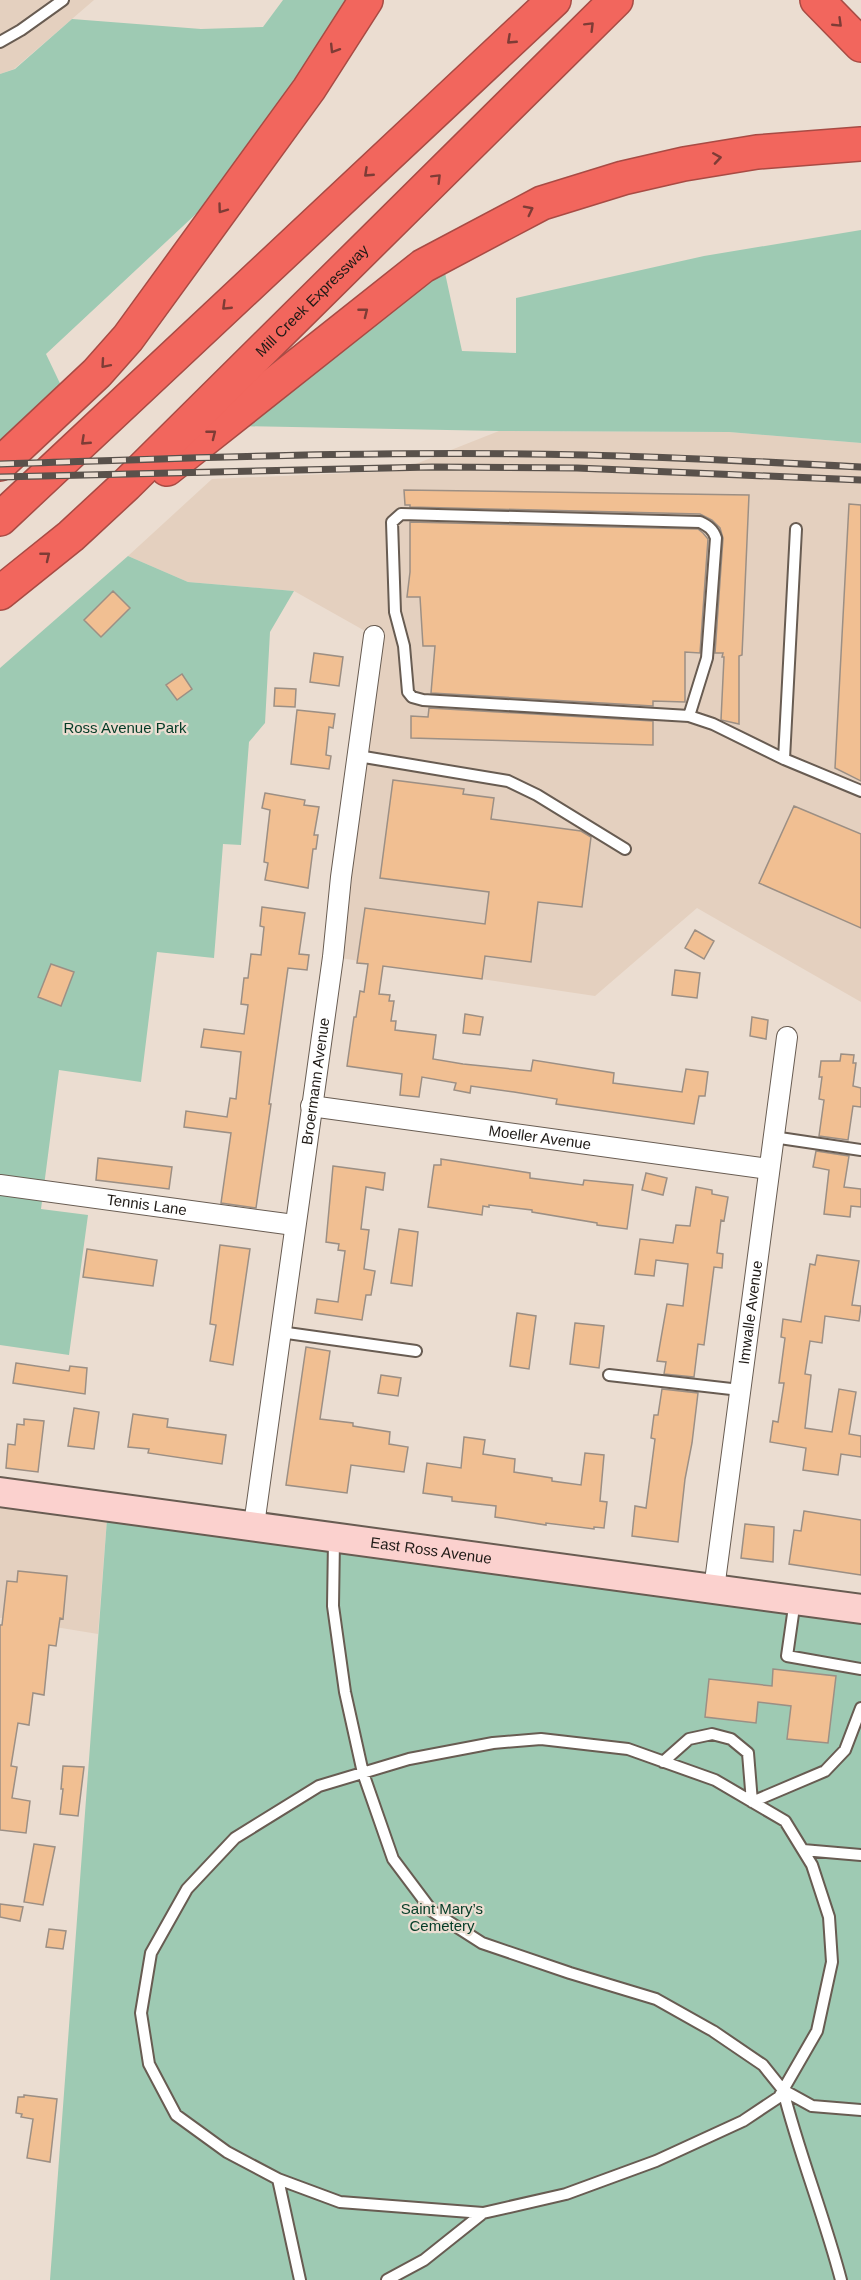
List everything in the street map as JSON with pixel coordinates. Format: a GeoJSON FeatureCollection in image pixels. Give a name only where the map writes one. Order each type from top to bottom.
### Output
{"type":"FeatureCollection","features":[{"type":"Feature","properties":{"kind":"highway"},"geometry":{"type":"LineString","coordinates":[[0,464],[97,373],[128,338],[309,89],[366,0]]}},
{"type":"Feature","properties":{"kind":"highway"},"geometry":{"type":"LineString","coordinates":[[0,519],[554,0]]}},
{"type":"Feature","properties":{"kind":"highway","name":"Mill Creek Expressway"},"geometry":{"type":"LineString","coordinates":[[0,593],[71,536],[126,485],[616,0]]}},
{"type":"Feature","properties":{"kind":"highway"},"geometry":{"type":"LineString","coordinates":[[817,0],[861,45]]}},
{"type":"Feature","properties":{"kind":"highway"},"geometry":{"type":"LineString","coordinates":[[126,485],[166,470],[423,266],[542,203],[623,178],[684,164],[757,152],[861,144]]}},
{"type":"Feature","properties":{"kind":"street","name":"Broermann Avenue"},"geometry":{"type":"LineString","coordinates":[[254,1525],[333,957],[374,636]]}},
{"type":"Feature","properties":{"kind":"street","name":"Imwalle Avenue"},"geometry":{"type":"LineString","coordinates":[[714,1589],[787,1037]]}},
{"type":"Feature","properties":{"kind":"street","name":"Moeller Avenue"},"geometry":{"type":"LineString","coordinates":[[311,1106],[768,1169]]}},
{"type":"Feature","properties":{"kind":"street","name":"Tennis Lane"},"geometry":{"type":"LineString","coordinates":[[0,1185],[294,1225]]}},
{"type":"Feature","properties":{"kind":"street","name":"East Ross Avenue"},"geometry":{"type":"LineString","coordinates":[[0,1492],[861,1609]]}},
{"type":"Feature","properties":{"kind":"lane"},"geometry":{"type":"LineString","coordinates":[[0,42],[63,0]]}},
{"type":"Feature","properties":{"kind":"lane"},"geometry":{"type":"LineString","coordinates":[[689,716],[707,658],[716,538],[714,531],[708,527],[699,522],[401,514],[392,522],[395,612],[404,646],[408,692],[412,697],[423,700],[689,716],[713,724],[784,759],[861,791]]}},
{"type":"Feature","properties":{"kind":"lane"},"geometry":{"type":"LineString","coordinates":[[784,759],[796,529]]}},
{"type":"Feature","properties":{"kind":"lane"},"geometry":{"type":"LineString","coordinates":[[358,756],[508,781],[537,795],[625,849]]}},
{"type":"Feature","properties":{"kind":"lane"},"geometry":{"type":"LineString","coordinates":[[773,1137],[861,1150]]}},
{"type":"Feature","properties":{"kind":"lane"},"geometry":{"type":"LineString","coordinates":[[280,1332],[416,1351]]}},
{"type":"Feature","properties":{"kind":"lane"},"geometry":{"type":"LineString","coordinates":[[609,1375],[740,1390]]}},
{"type":"Feature","properties":{"kind":"lane"},"geometry":{"type":"LineString","coordinates":[[334,1536],[333,1606],[345,1692],[363,1773],[393,1859],[432,1911],[482,1943],[570,1974],[656,1999],[713,2031],[764,2065],[783,2090],[795,2137],[827,2227],[841,2280]]}},
{"type":"Feature","properties":{"kind":"lane"},"geometry":{"type":"LineString","coordinates":[[795,1600],[787,1656],[861,1669]]}},
{"type":"Feature","properties":{"kind":"lane"},"geometry":{"type":"LineString","coordinates":[[752,1802],[825,1771],[845,1750],[861,1708]]}},
{"type":"Feature","properties":{"kind":"lane"},"geometry":{"type":"LineString","coordinates":[[663,1762],[689,1739],[712,1734],[731,1739],[748,1753],[752,1802]]}},
{"type":"Feature","properties":{"kind":"lane"},"geometry":{"type":"LineString","coordinates":[[541,1739],[628,1749],[663,1762],[715,1780],[785,1821],[812,1865],[829,1917],[832,1962],[817,2031],[779,2097],[743,2121],[656,2161],[566,2194],[483,2213],[340,2202],[278,2179],[227,2152],[176,2115],[149,2064],[147,2054],[141,2013],[152,1953],[188,1889],[235,1838],[319,1786],[409,1759],[472,1747],[541,1739]]}},
{"type":"Feature","properties":{"kind":"lane"},"geometry":{"type":"LineString","coordinates":[[803,1850],[861,1855]]}},
{"type":"Feature","properties":{"kind":"lane"},"geometry":{"type":"LineString","coordinates":[[783,2090],[812,2106],[861,2110]]}},
{"type":"Feature","properties":{"kind":"lane"},"geometry":{"type":"LineString","coordinates":[[278,2179],[300,2280]]}},
{"type":"Feature","properties":{"kind":"lane"},"geometry":{"type":"LineString","coordinates":[[387,2280],[424,2260],[483,2213]]}},
{"type":"Feature","properties":{"kind":"shaded area"},"geometry":{"type":"Polygon","coordinates":[[[0,0],[94,0],[14,69],[0,74],[0,0]]]}},
{"type":"Feature","properties":{"kind":"shaded area"},"geometry":{"type":"Polygon","coordinates":[[[499,431],[729,432],[861,443],[861,1002],[697,908],[595,996],[333,957],[374,636],[294,591],[188,582],[128,556],[212,479],[398,471],[499,431]]]}},
{"type":"Feature","properties":{"kind":"shaded area"},"geometry":{"type":"Polygon","coordinates":[[[0,1492],[108,1506],[98,1634],[0,1618],[0,1492]]]}},
{"type":"Feature","properties":{"kind":"green space"},"geometry":{"type":"Polygon","coordinates":[[[283,0],[357,0],[302,89],[197,213],[46,354],[76,417],[0,479],[0,74],[15,69],[72,19],[201,29],[263,27],[283,0]]]}},
{"type":"Feature","properties":{"kind":"green space"},"geometry":{"type":"Polygon","coordinates":[[[861,230],[861,443],[729,432],[236,426],[358,321],[445,273],[462,351],[516,353],[516,298],[704,256],[861,230]]]}},
{"type":"Feature","properties":{"kind":"green space","name":"Ross Avenue Park"},"geometry":{"type":"Polygon","coordinates":[[[128,556],[188,582],[294,591],[270,632],[265,723],[249,742],[241,845],[223,844],[214,958],[157,952],[141,1082],[59,1070],[41,1209],[88,1215],[69,1355],[0,1345],[0,668],[128,556]]]}},
{"type":"Feature","properties":{"kind":"green space","name":"Saint Mary’s Cemetery"},"geometry":{"type":"Polygon","coordinates":[[[108,1506],[861,1609],[861,2280],[50,2280],[108,1506]]]}},
{"type":"Feature","properties":{"kind":"building"},"geometry":{"type":"Polygon","coordinates":[[[404,490],[749,495],[742,655],[739,656],[739,724],[721,720],[724,657],[722,657],[723,653],[715,653],[723,538],[720,528],[712,520],[700,514],[410,507],[410,505],[405,505],[404,490]]]}},
{"type":"Feature","properties":{"kind":"building"},"geometry":{"type":"Polygon","coordinates":[[[849,504],[861,505],[861,781],[835,768],[849,504]]]}},
{"type":"Feature","properties":{"kind":"building"},"geometry":{"type":"Polygon","coordinates":[[[410,522],[698,529],[708,539],[700,653],[685,652],[685,702],[653,701],[653,706],[431,693],[435,646],[423,646],[420,597],[407,597],[410,572],[410,522]]]}},
{"type":"Feature","properties":{"kind":"building"},"geometry":{"type":"Polygon","coordinates":[[[113,591],[130,608],[101,637],[84,620],[113,591]]]}},
{"type":"Feature","properties":{"kind":"building"},"geometry":{"type":"Polygon","coordinates":[[[314,653],[343,657],[339,686],[310,682],[314,653]]]}},
{"type":"Feature","properties":{"kind":"building"},"geometry":{"type":"Polygon","coordinates":[[[182,674],[192,689],[177,700],[166,685],[182,674]]]}},
{"type":"Feature","properties":{"kind":"building"},"geometry":{"type":"Polygon","coordinates":[[[275,688],[296,689],[295,707],[274,706],[275,688]]]}},
{"type":"Feature","properties":{"kind":"building"},"geometry":{"type":"Polygon","coordinates":[[[429,708],[653,721],[653,745],[411,738],[411,716],[428,717],[429,708]]]}},
{"type":"Feature","properties":{"kind":"building"},"geometry":{"type":"Polygon","coordinates":[[[297,710],[335,714],[333,728],[329,727],[326,755],[331,756],[329,769],[291,764],[297,710]]]}},
{"type":"Feature","properties":{"kind":"building"},"geometry":{"type":"Polygon","coordinates":[[[393,780],[464,789],[463,794],[494,798],[491,819],[581,831],[591,837],[582,907],[538,902],[531,962],[485,956],[482,979],[383,966],[379,994],[390,995],[389,1001],[394,1001],[391,1021],[396,1021],[395,1030],[436,1035],[433,1059],[463,1064],[531,1071],[533,1060],[614,1073],[613,1083],[682,1092],[686,1069],[708,1072],[705,1096],[699,1096],[694,1124],[556,1104],[557,1099],[471,1086],[470,1093],[454,1090],[456,1083],[422,1077],[419,1097],[400,1095],[402,1074],[347,1066],[354,1017],[356,1017],[360,991],[364,992],[368,964],[357,963],[365,908],[485,924],[489,892],[380,878],[393,780]]]}},
{"type":"Feature","properties":{"kind":"building"},"geometry":{"type":"Polygon","coordinates":[[[265,793],[305,800],[304,805],[319,807],[314,835],[318,835],[316,849],[313,849],[308,888],[265,880],[268,863],[264,862],[270,810],[262,808],[265,793]]]}},
{"type":"Feature","properties":{"kind":"building"},"geometry":{"type":"Polygon","coordinates":[[[794,806],[861,834],[861,928],[759,883],[794,806]]]}},
{"type":"Feature","properties":{"kind":"building"},"geometry":{"type":"Polygon","coordinates":[[[262,907],[305,913],[299,954],[309,955],[307,970],[288,968],[256,1208],[221,1203],[231,1133],[184,1127],[186,1111],[227,1117],[230,1098],[236,1099],[241,1052],[201,1047],[204,1029],[244,1034],[248,1005],[241,1004],[244,978],[248,978],[251,954],[261,955],[264,927],[260,926],[262,907]]]}},
{"type":"Feature","properties":{"kind":"building"},"geometry":{"type":"Polygon","coordinates":[[[695,930],[714,941],[704,959],[685,948],[695,930]]]}},
{"type":"Feature","properties":{"kind":"building"},"geometry":{"type":"Polygon","coordinates":[[[51,964],[74,972],[61,1006],[38,997],[51,964]]]}},
{"type":"Feature","properties":{"kind":"building"},"geometry":{"type":"Polygon","coordinates":[[[675,970],[700,973],[697,998],[672,995],[675,970]]]}},
{"type":"Feature","properties":{"kind":"building"},"geometry":{"type":"Polygon","coordinates":[[[465,1014],[483,1017],[480,1035],[463,1033],[465,1014]]]}},
{"type":"Feature","properties":{"kind":"building"},"geometry":{"type":"Polygon","coordinates":[[[752,1017],[768,1020],[766,1039],[750,1036],[752,1017]]]}},
{"type":"Feature","properties":{"kind":"building"},"geometry":{"type":"Polygon","coordinates":[[[841,1054],[854,1055],[853,1063],[856,1063],[853,1086],[861,1088],[861,1107],[853,1106],[848,1140],[819,1136],[824,1100],[819,1099],[822,1077],[819,1077],[821,1061],[840,1061],[841,1054]]]}},
{"type":"Feature","properties":{"kind":"building"},"geometry":{"type":"Polygon","coordinates":[[[816,1151],[849,1156],[844,1187],[861,1189],[861,1207],[851,1206],[850,1217],[824,1214],[829,1170],[813,1167],[816,1151]]]}},
{"type":"Feature","properties":{"kind":"building"},"geometry":{"type":"Polygon","coordinates":[[[98,1158],[172,1167],[169,1189],[96,1180],[98,1158]]]}},
{"type":"Feature","properties":{"kind":"building"},"geometry":{"type":"Polygon","coordinates":[[[441,1159],[530,1173],[530,1178],[583,1185],[584,1180],[633,1185],[627,1229],[532,1212],[532,1210],[489,1205],[489,1207],[483,1206],[482,1215],[428,1207],[434,1165],[441,1165],[441,1159]]]}},
{"type":"Feature","properties":{"kind":"building"},"geometry":{"type":"Polygon","coordinates":[[[333,1166],[385,1173],[383,1190],[366,1187],[361,1229],[369,1230],[364,1269],[375,1271],[371,1295],[366,1295],[362,1320],[315,1313],[317,1299],[338,1302],[345,1251],[338,1250],[339,1244],[326,1242],[333,1166]]]}},
{"type":"Feature","properties":{"kind":"building"},"geometry":{"type":"Polygon","coordinates":[[[646,1173],[667,1178],[663,1195],[642,1190],[646,1173]]]}},
{"type":"Feature","properties":{"kind":"building"},"geometry":{"type":"Polygon","coordinates":[[[696,1187],[712,1190],[712,1194],[728,1197],[724,1221],[721,1220],[717,1253],[723,1254],[722,1268],[714,1267],[704,1345],[698,1344],[694,1377],[664,1374],[666,1362],[657,1361],[667,1304],[683,1306],[688,1264],[656,1260],[654,1276],[635,1274],[640,1239],[673,1243],[676,1225],[690,1226],[696,1187]]]}},
{"type":"Feature","properties":{"kind":"building"},"geometry":{"type":"Polygon","coordinates":[[[399,1229],[418,1232],[412,1286],[391,1283],[399,1229]]]}},
{"type":"Feature","properties":{"kind":"building"},"geometry":{"type":"Polygon","coordinates":[[[220,1245],[250,1249],[233,1365],[210,1361],[216,1325],[210,1324],[220,1245]]]}},
{"type":"Feature","properties":{"kind":"building"},"geometry":{"type":"Polygon","coordinates":[[[87,1249],[157,1260],[153,1286],[83,1277],[87,1249]]]}},
{"type":"Feature","properties":{"kind":"building"},"geometry":{"type":"Polygon","coordinates":[[[817,1255],[859,1261],[852,1305],[861,1306],[859,1321],[825,1316],[822,1343],[810,1341],[805,1374],[811,1375],[805,1428],[832,1432],[839,1389],[856,1392],[849,1434],[861,1436],[861,1457],[841,1454],[838,1475],[803,1470],[806,1448],[770,1442],[773,1421],[778,1422],[784,1383],[779,1383],[785,1338],[781,1337],[783,1319],[801,1322],[810,1264],[815,1265],[817,1255]]]}},
{"type":"Feature","properties":{"kind":"building"},"geometry":{"type":"Polygon","coordinates":[[[517,1313],[536,1316],[529,1369],[510,1366],[517,1313]]]}},
{"type":"Feature","properties":{"kind":"building"},"geometry":{"type":"Polygon","coordinates":[[[575,1323],[604,1326],[599,1368],[570,1364],[575,1323]]]}},
{"type":"Feature","properties":{"kind":"building"},"geometry":{"type":"Polygon","coordinates":[[[306,1347],[330,1351],[320,1419],[353,1423],[353,1426],[390,1432],[389,1444],[408,1447],[404,1472],[351,1465],[347,1493],[286,1485],[306,1347]]]}},
{"type":"Feature","properties":{"kind":"building"},"geometry":{"type":"Polygon","coordinates":[[[16,1363],[69,1371],[70,1366],[87,1368],[85,1394],[13,1383],[16,1363]]]}},
{"type":"Feature","properties":{"kind":"building"},"geometry":{"type":"Polygon","coordinates":[[[381,1375],[401,1378],[398,1396],[378,1393],[381,1375]]]}},
{"type":"Feature","properties":{"kind":"building"},"geometry":{"type":"Polygon","coordinates":[[[662,1389],[698,1393],[678,1542],[632,1536],[635,1506],[646,1508],[655,1439],[651,1438],[654,1415],[658,1415],[662,1389]]]}},
{"type":"Feature","properties":{"kind":"building"},"geometry":{"type":"Polygon","coordinates":[[[74,1408],[99,1412],[94,1449],[68,1446],[74,1408]]]}},
{"type":"Feature","properties":{"kind":"building"},"geometry":{"type":"Polygon","coordinates":[[[133,1414],[168,1419],[167,1427],[226,1435],[222,1464],[148,1453],[149,1449],[128,1447],[133,1414]]]}},
{"type":"Feature","properties":{"kind":"building"},"geometry":{"type":"Polygon","coordinates":[[[24,1419],[44,1421],[38,1472],[6,1468],[8,1444],[15,1445],[17,1424],[24,1425],[24,1419]]]}},
{"type":"Feature","properties":{"kind":"building"},"geometry":{"type":"Polygon","coordinates":[[[464,1437],[485,1440],[483,1454],[515,1459],[514,1472],[581,1485],[585,1453],[604,1455],[600,1501],[607,1502],[604,1528],[594,1527],[594,1529],[546,1523],[546,1525],[495,1517],[496,1506],[452,1501],[452,1497],[423,1493],[427,1463],[461,1468],[464,1437]]]}},
{"type":"Feature","properties":{"kind":"building"},"geometry":{"type":"Polygon","coordinates":[[[804,1511],[861,1520],[861,1575],[789,1564],[794,1530],[801,1531],[804,1511]]]}},
{"type":"Feature","properties":{"kind":"building"},"geometry":{"type":"Polygon","coordinates":[[[745,1524],[774,1527],[773,1562],[741,1558],[745,1524]]]}},
{"type":"Feature","properties":{"kind":"building"},"geometry":{"type":"Polygon","coordinates":[[[18,1571],[67,1576],[63,1619],[60,1618],[56,1646],[49,1645],[44,1695],[33,1693],[29,1725],[18,1723],[11,1766],[17,1767],[12,1798],[30,1801],[26,1833],[0,1830],[0,1625],[2,1625],[7,1581],[17,1582],[18,1571]]]}},
{"type":"Feature","properties":{"kind":"building"},"geometry":{"type":"Polygon","coordinates":[[[773,1669],[836,1676],[828,1743],[787,1739],[791,1706],[758,1702],[756,1723],[705,1717],[709,1679],[772,1686],[773,1669]]]}},
{"type":"Feature","properties":{"kind":"building"},"geometry":{"type":"Polygon","coordinates":[[[63,1766],[84,1767],[78,1816],[60,1814],[63,1766]]]}},
{"type":"Feature","properties":{"kind":"building"},"geometry":{"type":"Polygon","coordinates":[[[34,1844],[55,1847],[43,1905],[24,1902],[34,1844]]]}},
{"type":"Feature","properties":{"kind":"building"},"geometry":{"type":"Polygon","coordinates":[[[0,1904],[23,1907],[20,1921],[0,1917],[0,1904]]]}},
{"type":"Feature","properties":{"kind":"building"},"geometry":{"type":"Polygon","coordinates":[[[49,1929],[66,1931],[63,1949],[46,1947],[49,1929]]]}},
{"type":"Feature","properties":{"kind":"building"},"geometry":{"type":"Polygon","coordinates":[[[24,2095],[57,2099],[50,2162],[27,2158],[33,2119],[21,2117],[22,2114],[16,2113],[18,2097],[24,2097],[24,2095]]]}},
{"type":"Feature","properties":{"kind":"railway"},"geometry":{"type":"LineString","coordinates":[[0,464],[439,453],[654,457],[861,467]]}},
{"type":"Feature","properties":{"kind":"railway"},"geometry":{"type":"LineString","coordinates":[[0,477],[432,467],[577,468],[861,480]]}}]}
